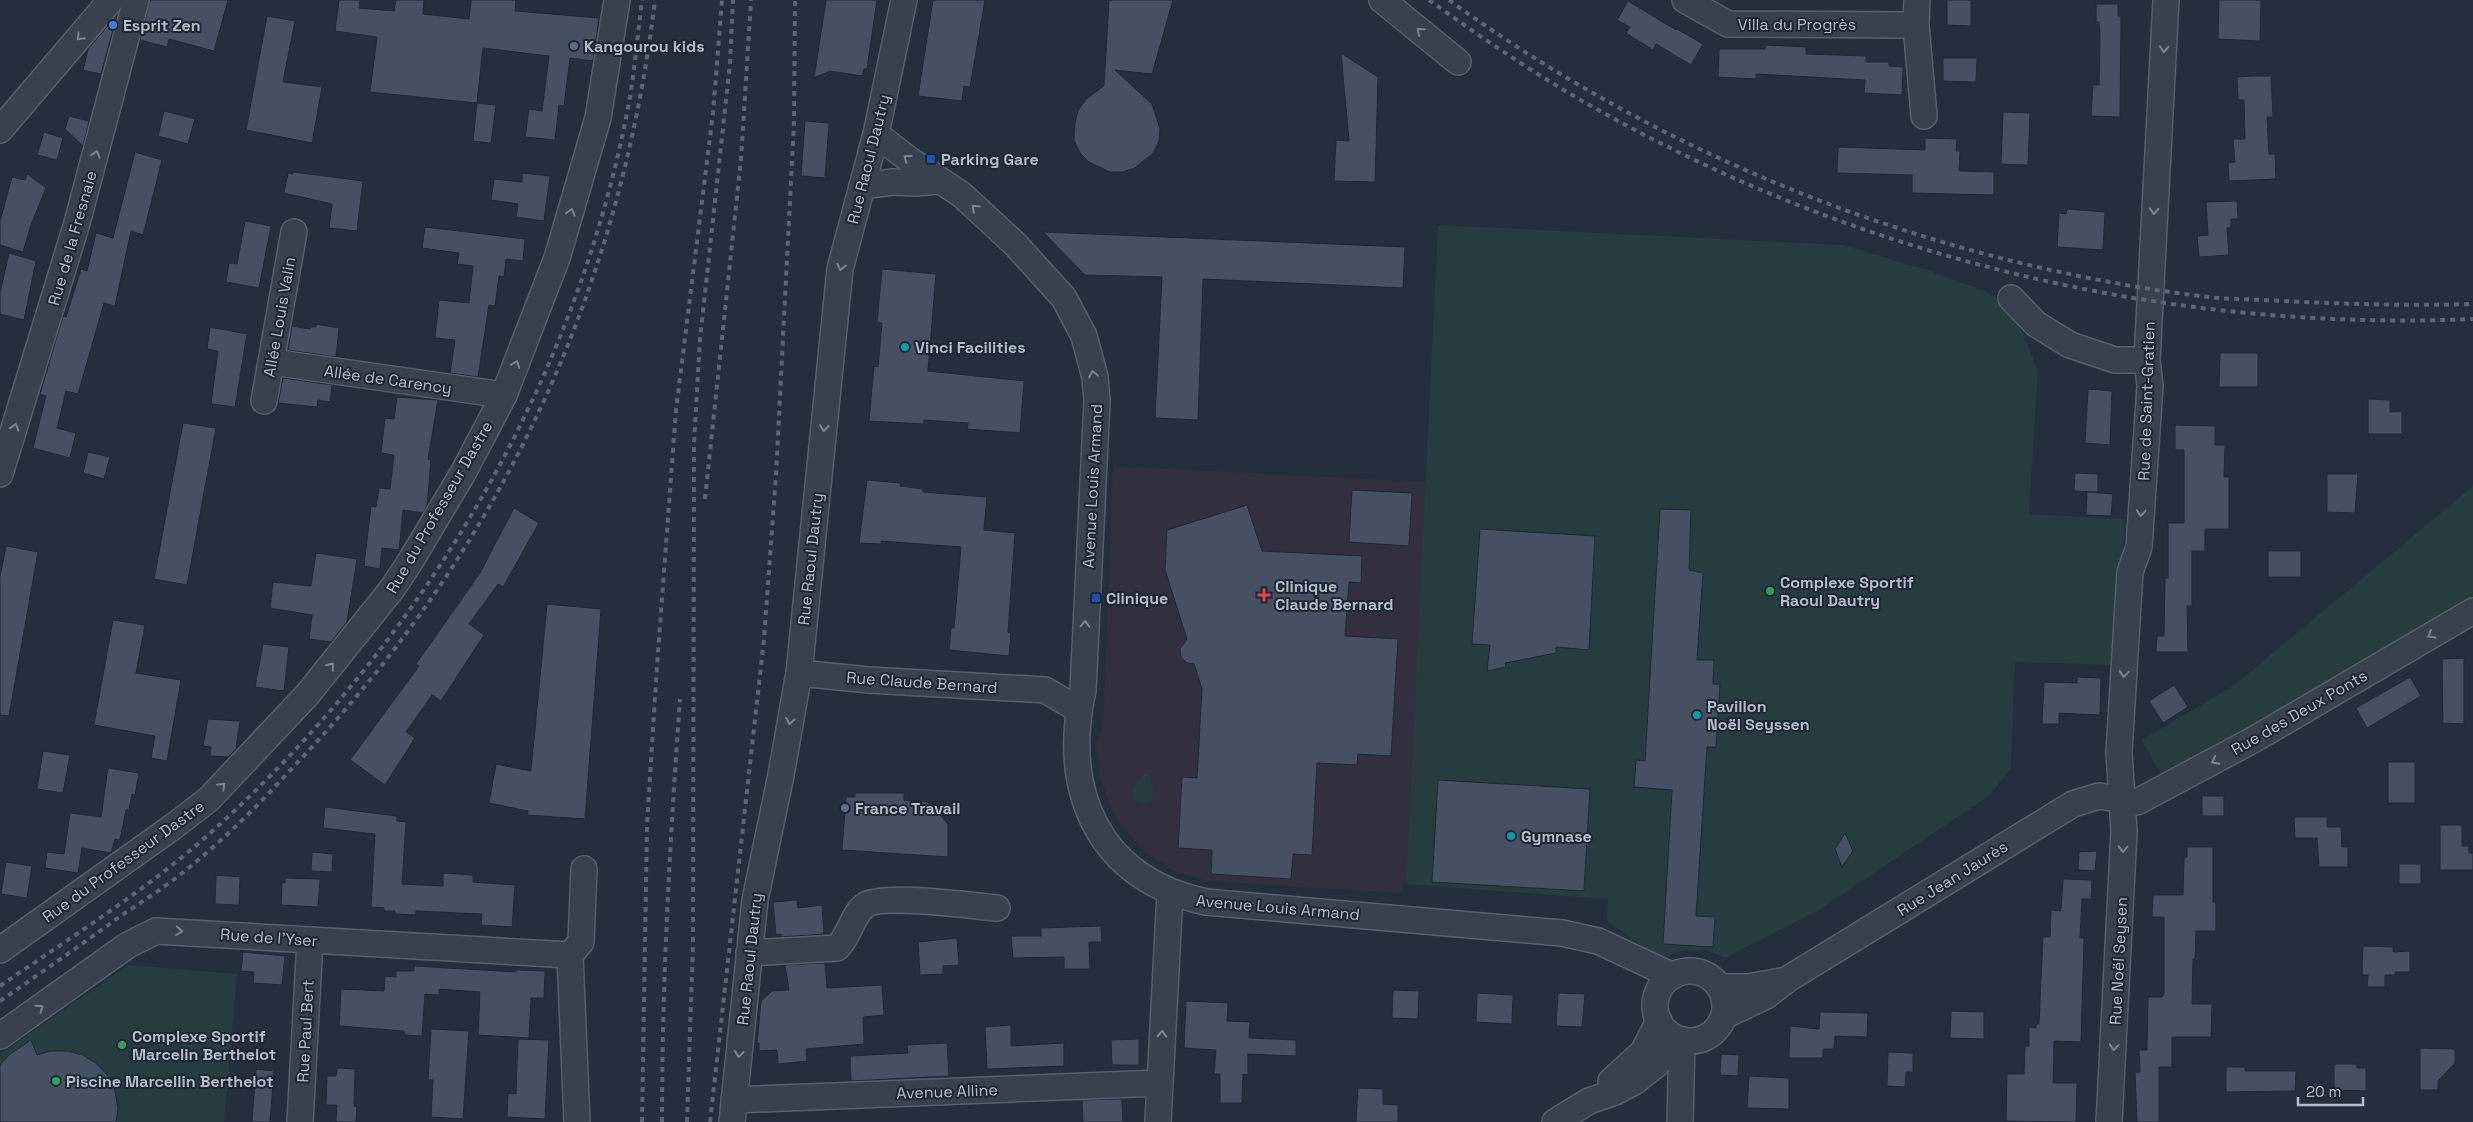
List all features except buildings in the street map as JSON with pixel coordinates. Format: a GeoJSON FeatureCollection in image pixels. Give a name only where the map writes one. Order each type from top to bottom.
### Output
{"type":"FeatureCollection","features":[{"type":"Feature","properties":{"kind":"street"},"geometry":{"type":"LineString","coordinates":[[0,130],[112,0]]}},
{"type":"Feature","properties":{"kind":"street","name":"Rue de la Fresnaie"},"geometry":{"type":"LineString","coordinates":[[0,474],[77,224],[136,0]]}},
{"type":"Feature","properties":{"kind":"street","name":"Rue du Professeur Dastre"},"geometry":{"type":"LineString","coordinates":[[0,950],[209,799],[283,724],[392,589],[463,473],[504,395],[557,258],[596,127],[617,0]]}},
{"type":"Feature","properties":{"kind":"street","name":"Rue Raoul Dautry"},"geometry":{"type":"LineString","coordinates":[[733,1111],[749,953],[761,863],[782,775],[799,673],[840,269],[876,134],[904,0]]}},
{"type":"Feature","properties":{"kind":"street"},"geometry":{"type":"LineString","coordinates":[[1382,0],[1458,62]]}},
{"type":"Feature","properties":{"kind":"street","name":"Villa du Progrès"},"geometry":{"type":"LineString","coordinates":[[1685,0],[1728,24],[1916,25]]}},
{"type":"Feature","properties":{"kind":"street"},"geometry":{"type":"LineString","coordinates":[[1916,0],[1916,25],[1924,116]]}},
{"type":"Feature","properties":{"kind":"street","name":"Rue de Saint-Gratien"},"geometry":{"type":"LineString","coordinates":[[2122,801],[2119,752],[2130,572],[2139,546],[2150,386],[2147,360],[2166,0]]}},
{"type":"Feature","properties":{"kind":"street","name":"Avenue Louis Armand"},"geometry":{"type":"LineString","coordinates":[[876,134],[939,181],[962,195],[1015,244],[1064,298],[1084,336],[1095,377],[1097,401],[1083,690],[1079,710],[1077,768],[1081,790],[1094,824],[1105,841],[1138,874],[1170,893],[1206,902],[1562,933],[1598,941],[1665,985]]}},
{"type":"Feature","properties":{"kind":"street"},"geometry":{"type":"LineString","coordinates":[[862,186],[893,182],[939,181]]}},
{"type":"Feature","properties":{"kind":"street","name":"Allée Louis Valin"},"geometry":{"type":"LineString","coordinates":[[264,401],[294,232]]}},
{"type":"Feature","properties":{"kind":"street"},"geometry":{"type":"LineString","coordinates":[[2011,298],[2036,324],[2070,345],[2115,360],[2147,360]]}},
{"type":"Feature","properties":{"kind":"street","name":"Allée de Carency"},"geometry":{"type":"LineString","coordinates":[[272,362],[504,395]]}},
{"type":"Feature","properties":{"kind":"street","name":"Rue des Deux Ponts"},"geometry":{"type":"LineString","coordinates":[[2122,801],[2137,802],[2253,740],[2473,611]]}},
{"type":"Feature","properties":{"kind":"street"},"geometry":{"type":"LineString","coordinates":[[1045,690],[1084,665]]}},
{"type":"Feature","properties":{"kind":"street","name":"Rue Claude Bernard"},"geometry":{"type":"LineString","coordinates":[[799,673],[887,682],[1045,690],[1079,710]]}},
{"type":"Feature","properties":{"kind":"street","name":"Rue Jean Jaurès"},"geometry":{"type":"LineString","coordinates":[[1724,1016],[1754,1003],[1788,979],[2073,804],[2099,796],[2122,801]]}},
{"type":"Feature","properties":{"kind":"street","name":"Rue Noël Seysen"},"geometry":{"type":"LineString","coordinates":[[2109,1122],[2124,831],[2122,801]]}},
{"type":"Feature","properties":{"kind":"street"},"geometry":{"type":"LineString","coordinates":[[577,1122],[570,954],[581,942],[584,869]]}},
{"type":"Feature","properties":{"kind":"street"},"geometry":{"type":"LineString","coordinates":[[1158,1122],[1170,893]]}},
{"type":"Feature","properties":{"kind":"street"},"geometry":{"type":"LineString","coordinates":[[749,953],[837,948],[862,908],[875,902],[918,901],[998,908]]}},
{"type":"Feature","properties":{"kind":"street","name":"Rue de l'Yser"},"geometry":{"type":"LineString","coordinates":[[0,1036],[128,945],[156,931],[570,954]]}},
{"type":"Feature","properties":{"kind":"street","name":"Rue Paul Bert"},"geometry":{"type":"LineString","coordinates":[[300,1122],[310,940]]}},
{"type":"Feature","properties":{"kind":"street"},"geometry":{"type":"LineString","coordinates":[[1683,972],[1704,974],[1713,979],[1720,987],[1724,998],[1724,1016],[1715,1031],[1708,1036],[1691,1041],[1680,1039],[1664,1029],[1659,1021],[1656,1003],[1665,985],[1683,972]]}},
{"type":"Feature","properties":{"kind":"street","name":"Rue Jean Jaurès"},"geometry":{"type":"LineString","coordinates":[[1720,987],[1748,987],[1788,979]]}},
{"type":"Feature","properties":{"kind":"street"},"geometry":{"type":"LineString","coordinates":[[1555,1122],[1589,1101],[1643,1052],[1659,1021]]}},
{"type":"Feature","properties":{"kind":"street"},"geometry":{"type":"LineString","coordinates":[[1589,1101],[1615,1092],[1634,1082],[1656,1066],[1680,1039]]}},
{"type":"Feature","properties":{"kind":"street"},"geometry":{"type":"LineString","coordinates":[[1680,1039],[1680,1122]]}},
{"type":"Feature","properties":{"kind":"street"},"geometry":{"type":"LineString","coordinates":[[1634,1082],[1661,1086],[1680,1095]]}},
{"type":"Feature","properties":{"kind":"street","name":"Avenue Alline"},"geometry":{"type":"LineString","coordinates":[[733,1111],[1159,1083]]}},
{"type":"Feature","properties":{"kind":"shaded area","name":"Clinique Claude Bernard"},"geometry":{"type":"Polygon","coordinates":[[[1113,466],[1426,482],[1406,884],[1403,884],[1401,893],[1207,881],[1175,871],[1144,852],[1116,818],[1100,779],[1096,746],[1103,726],[1113,466]]]}},
{"type":"Feature","properties":{"kind":"green space","name":"Complexe Sportif Raoul Dautry"},"geometry":{"type":"Polygon","coordinates":[[[1438,225],[1843,245],[1927,270],[1985,291],[2011,306],[2038,370],[2029,514],[2125,519],[2116,665],[2015,662],[2011,768],[1990,795],[1822,908],[1725,958],[1706,950],[1682,951],[1660,959],[1607,921],[1608,899],[1406,884],[1438,225]]]}},
{"type":"Feature","properties":{"kind":"green space"},"geometry":{"type":"Polygon","coordinates":[[[2473,486],[2473,600],[2163,778],[2142,740],[2233,686],[2473,486]]]}},
{"type":"Feature","properties":{"kind":"green space"},"geometry":{"type":"Polygon","coordinates":[[[1147,774],[1150,776],[1154,795],[1152,800],[1144,804],[1134,799],[1132,788],[1143,775],[1147,774]]]}},
{"type":"Feature","properties":{"kind":"green space","name":"Complexe Sportif Marcelin Berthelot"},"geometry":{"type":"Polygon","coordinates":[[[129,965],[237,974],[224,1122],[0,1122],[0,1054],[129,965]]]}},
{"type":"Feature","properties":{"kind":"railway"},"geometry":{"type":"LineString","coordinates":[[0,986],[76,935],[151,881],[199,843],[278,768],[351,686],[417,599],[477,506],[528,409],[571,308],[605,204],[630,97],[642,0]]}},
{"type":"Feature","properties":{"kind":"railway"},"geometry":{"type":"LineString","coordinates":[[0,1001],[151,896],[189,868],[224,838],[284,777],[369,682],[433,596],[490,505],[539,412],[580,314],[613,213],[638,108],[655,0]]}},
{"type":"Feature","properties":{"kind":"railway"},"geometry":{"type":"LineString","coordinates":[[642,1122],[647,824],[657,666],[676,410],[713,113],[722,0]]}},
{"type":"Feature","properties":{"kind":"railway"},"geometry":{"type":"LineString","coordinates":[[687,1122],[693,945],[694,443],[700,339],[730,63],[733,0]]}},
{"type":"Feature","properties":{"kind":"railway"},"geometry":{"type":"LineString","coordinates":[[705,499],[741,159],[751,0]]}},
{"type":"Feature","properties":{"kind":"railway"},"geometry":{"type":"LineString","coordinates":[[710,1122],[764,639],[776,475],[794,122],[795,0]]}},
{"type":"Feature","properties":{"kind":"railway"},"geometry":{"type":"LineString","coordinates":[[1429,0],[1510,56],[1572,95],[1695,160],[1800,206],[1908,244],[2018,274],[2130,297],[2244,313],[2358,320],[2473,319]]}},
{"type":"Feature","properties":{"kind":"railway"},"geometry":{"type":"LineString","coordinates":[[1449,0],[1533,57],[1621,109],[1712,155],[1806,195],[1902,230],[2000,258],[2100,280],[2200,296],[2354,304],[2473,304]]}},
{"type":"Feature","properties":{"kind":"railway"},"geometry":{"type":"LineString","coordinates":[[662,1122],[667,910],[680,699]]}},
{"type":"Feature","properties":{"kind":"place","name":"Esprit Zen"},"geometry":{"type":"Point","coordinates":[113,25]}},
{"type":"Feature","properties":{"kind":"place","name":"Kangourou kids"},"geometry":{"type":"Point","coordinates":[574,46]}},
{"type":"Feature","properties":{"kind":"place","name":"Parking Gare"},"geometry":{"type":"Point","coordinates":[931,159]}},
{"type":"Feature","properties":{"kind":"place","name":"Vinci Facilities"},"geometry":{"type":"Point","coordinates":[905,347]}},
{"type":"Feature","properties":{"kind":"place","name":"Complexe Sportif Raoul Dautry"},"geometry":{"type":"Point","coordinates":[1770,591]}},
{"type":"Feature","properties":{"kind":"place","name":"Clinique Claude Bernard"},"geometry":{"type":"Point","coordinates":[1264,595]}},
{"type":"Feature","properties":{"kind":"place","name":"Clinique"},"geometry":{"type":"Point","coordinates":[1096,598]}},
{"type":"Feature","properties":{"kind":"place","name":"Pavillon Noël Seyssen"},"geometry":{"type":"Point","coordinates":[1697,715]}},
{"type":"Feature","properties":{"kind":"place","name":"France Travail"},"geometry":{"type":"Point","coordinates":[845,808]}},
{"type":"Feature","properties":{"kind":"place","name":"Gymnase"},"geometry":{"type":"Point","coordinates":[1511,836]}},
{"type":"Feature","properties":{"kind":"place","name":"Complexe Sportif Marcelin Berthelot"},"geometry":{"type":"Point","coordinates":[122,1045]}},
{"type":"Feature","properties":{"kind":"place","name":"Piscine Marcellin Berthelot"},"geometry":{"type":"Point","coordinates":[56,1081]}}]}
